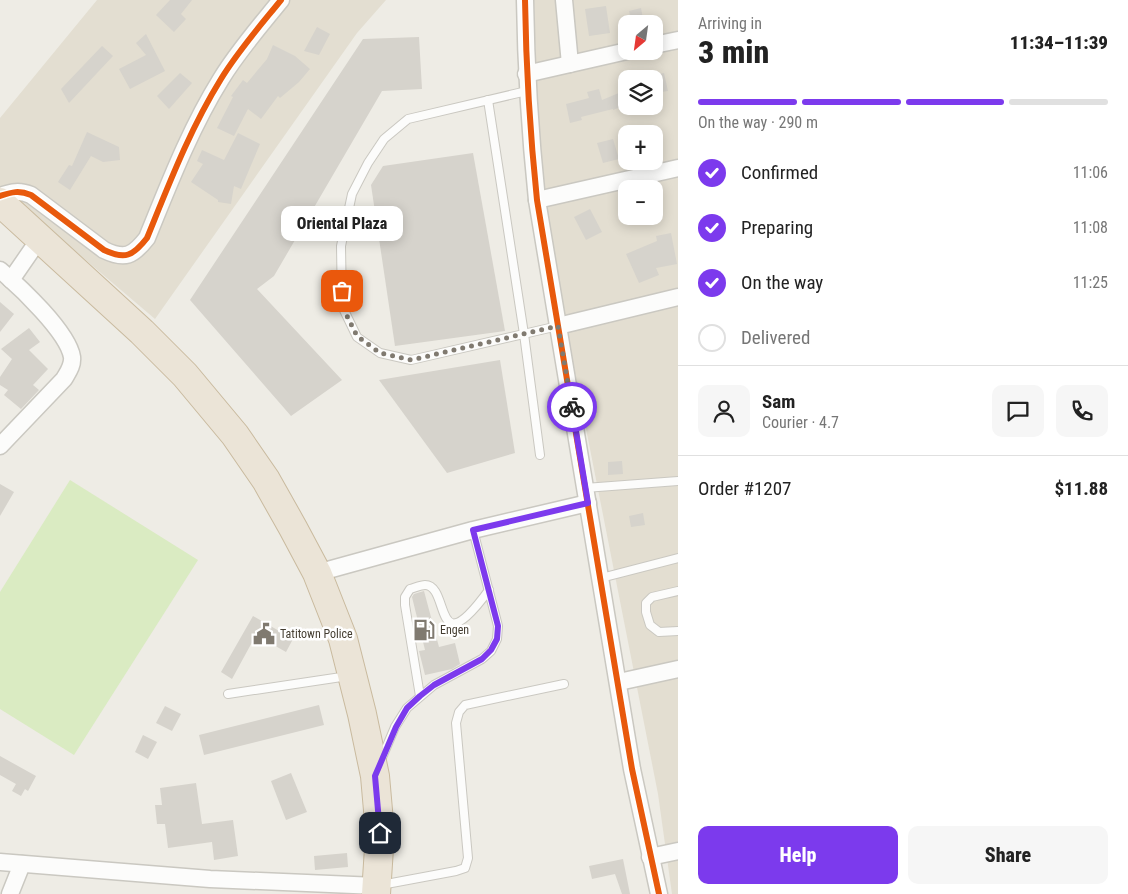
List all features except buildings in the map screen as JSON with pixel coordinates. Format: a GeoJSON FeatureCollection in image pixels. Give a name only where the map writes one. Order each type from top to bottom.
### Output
{"type":"FeatureCollection","features":[{"type":"Feature","properties":{"kind":"highway"},"geometry":{"type":"LineString","coordinates":[[0,202],[142,332],[211,405],[266,480],[317,573],[343,639],[375,776],[380,833],[377,890]]}},
{"type":"Feature","properties":{"kind":"street"},"geometry":{"type":"LineString","coordinates":[[0,196],[13,192],[23,192],[31,195],[104,250],[117,256],[128,256],[139,249],[147,238],[190,136],[216,86],[240,50],[281,0]]}},
{"type":"Feature","properties":{"kind":"street"},"geometry":{"type":"LineString","coordinates":[[525,0],[527,91],[538,200],[632,770],[659,894]]}},
{"type":"Feature","properties":{"kind":"street"},"geometry":{"type":"LineString","coordinates":[[564,0],[570,64]]}},
{"type":"Feature","properties":{"kind":"street"},"geometry":{"type":"LineString","coordinates":[[663,43],[678,40]]}},
{"type":"Feature","properties":{"kind":"street"},"geometry":{"type":"LineString","coordinates":[[526,74],[618,53]]}},
{"type":"Feature","properties":{"kind":"street"},"geometry":{"type":"LineString","coordinates":[[538,200],[678,168]]}},
{"type":"Feature","properties":{"kind":"street"},"geometry":{"type":"LineString","coordinates":[[2,440],[64,379],[72,359],[68,347],[54,326],[6,275],[40,238]]}},
{"type":"Feature","properties":{"kind":"street"},"geometry":{"type":"LineString","coordinates":[[558,326],[678,297]]}},
{"type":"Feature","properties":{"kind":"street"},"geometry":{"type":"LineString","coordinates":[[317,573],[473,530],[586,496]]}},
{"type":"Feature","properties":{"kind":"street"},"geometry":{"type":"LineString","coordinates":[[619,682],[678,669]]}},
{"type":"Feature","properties":{"kind":"street"},"geometry":{"type":"LineString","coordinates":[[650,857],[678,851]]}},
{"type":"Feature","properties":{"kind":"street"},"geometry":{"type":"LineString","coordinates":[[0,862],[210,887],[377,890]]}},
{"type":"Feature","properties":{"kind":"street"},"geometry":{"type":"LineString","coordinates":[[10,894],[22,864]]}},
{"type":"Feature","properties":{"kind":"lane"},"geometry":{"type":"LineString","coordinates":[[527,91],[408,119],[384,139],[368,163],[352,194],[341,246],[342,306],[357,336],[380,353],[411,360],[558,326]]}},
{"type":"Feature","properties":{"kind":"lane"},"geometry":{"type":"LineString","coordinates":[[488,100],[524,334],[540,456]]}},
{"type":"Feature","properties":{"kind":"lane"},"geometry":{"type":"LineString","coordinates":[[586,496],[678,481]]}},
{"type":"Feature","properties":{"kind":"lane"},"geometry":{"type":"LineString","coordinates":[[375,776],[396,727],[407,708],[434,685],[482,659],[491,650],[497,639],[498,626],[473,530]]}},
{"type":"Feature","properties":{"kind":"lane"},"geometry":{"type":"LineString","coordinates":[[601,578],[678,558]]}},
{"type":"Feature","properties":{"kind":"lane"},"geometry":{"type":"LineString","coordinates":[[420,696],[405,605],[405,597],[410,589],[425,585],[432,586],[438,594],[445,618],[450,622],[457,623],[468,616],[489,590]]}},
{"type":"Feature","properties":{"kind":"lane"},"geometry":{"type":"LineString","coordinates":[[678,591],[652,597],[646,604],[646,612],[650,625],[659,632],[678,630]]}},
{"type":"Feature","properties":{"kind":"lane"},"geometry":{"type":"LineString","coordinates":[[228,694],[352,675]]}},
{"type":"Feature","properties":{"kind":"lane"},"geometry":{"type":"LineString","coordinates":[[377,890],[465,868],[468,858],[456,723],[459,712],[465,705],[564,684]]}},
{"type":"Feature","properties":{"kind":"shaded area"},"geometry":{"type":"Polygon","coordinates":[[[97,0],[386,0],[357,33],[155,319],[0,187],[0,118],[97,0]]]}},
{"type":"Feature","properties":{"kind":"shaded area"},"geometry":{"type":"Polygon","coordinates":[[[534,0],[678,0],[678,894],[672,894],[658,794],[552,256],[537,112],[534,0]]]}},
{"type":"Feature","properties":{"kind":"green space"},"geometry":{"type":"Polygon","coordinates":[[[70,480],[198,560],[74,755],[0,709],[0,592],[70,480]]]}},
{"type":"Feature","properties":{"kind":"cycle path"},"geometry":{"type":"LineString","coordinates":[[0,196],[15,192],[31,195],[104,250],[118,255],[128,255],[133,252],[147,238],[199,117],[221,79],[235,58],[281,0]]}},
{"type":"Feature","properties":{"kind":"cycle path"},"geometry":{"type":"LineString","coordinates":[[525,0],[526,50],[537,200],[632,769],[659,894]]}},
{"type":"Feature","properties":{"kind":"way so far"},"geometry":{"type":"LineString","coordinates":[[342,291],[342,306],[357,336],[380,353],[411,360],[558,326],[572,407]]}},
{"type":"Feature","properties":{"kind":"place","name":"Oriental Plaza"},"geometry":{"type":"Point","coordinates":[342,291]}},
{"type":"Feature","properties":{"kind":"place","name":"Engen"},"geometry":{"type":"Point","coordinates":[424,630]}},
{"type":"Feature","properties":{"kind":"place","name":"Tatitown Police"},"geometry":{"type":"Point","coordinates":[264,634]}},
{"type":"Feature","properties":{"kind":"route"},"geometry":{"type":"LineString","coordinates":[[380,833],[375,776],[385,748],[407,708],[434,685],[482,659],[491,650],[497,639],[498,626],[473,530],[588,503],[572,407]]}}]}
